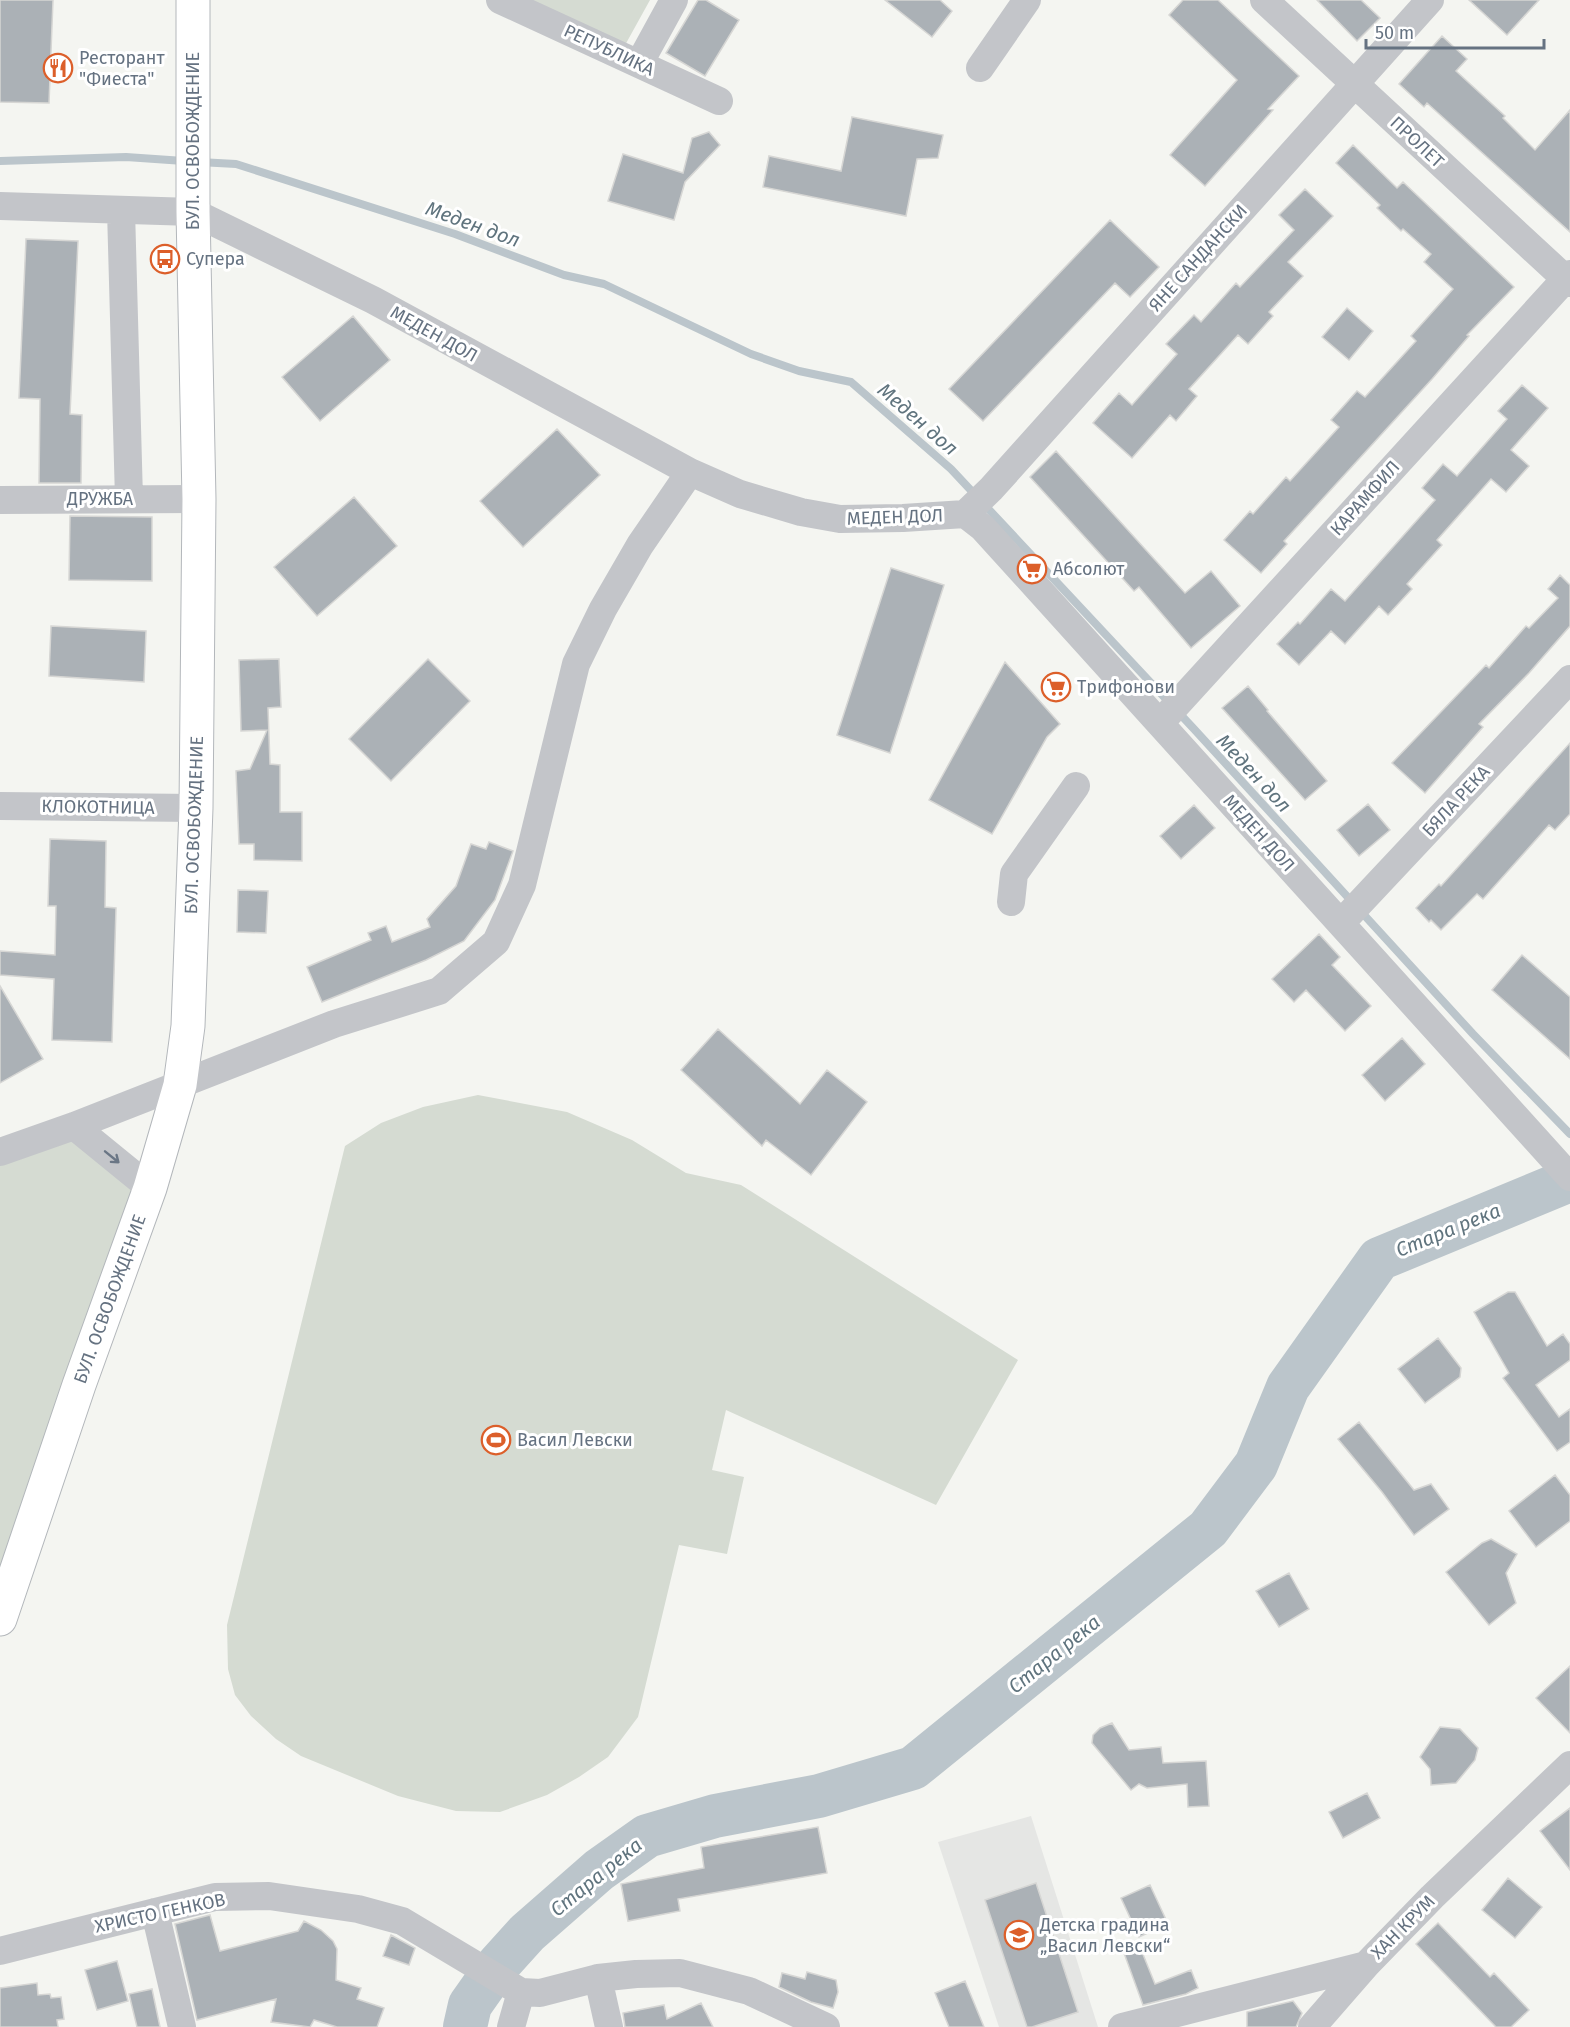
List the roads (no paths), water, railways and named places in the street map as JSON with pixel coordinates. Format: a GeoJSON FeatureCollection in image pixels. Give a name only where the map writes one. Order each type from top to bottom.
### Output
{"type":"FeatureCollection","features":[{"type":"Feature","properties":{"kind":"main road","name":"БУЛ. ОСВОБОЖДЕНИЕ"},"geometry":{"type":"LineString","coordinates":[[0,1619],[79,1385],[150,1188],[180,1085],[188,1026],[196,808],[199,499],[193,202],[193,0]]}},
{"type":"Feature","properties":{"kind":"street","name":"РЕПУБЛИКА"},"geometry":{"type":"LineString","coordinates":[[500,0],[719,102]]}},
{"type":"Feature","properties":{"kind":"street"},"geometry":{"type":"LineString","coordinates":[[639,64],[674,0]]}},
{"type":"Feature","properties":{"kind":"street"},"geometry":{"type":"LineString","coordinates":[[980,68],[1027,0]]}},
{"type":"Feature","properties":{"kind":"street","name":"ПРОЛЕТ"},"geometry":{"type":"LineString","coordinates":[[1264,0],[1568,279]]}},
{"type":"Feature","properties":{"kind":"street","name":"ЯНЕ САНДАНСКИ"},"geometry":{"type":"LineString","coordinates":[[976,503],[1430,0]]}},
{"type":"Feature","properties":{"kind":"street","name":"МЕДЕН ДОЛ"},"geometry":{"type":"LineString","coordinates":[[0,206],[121,210],[193,202],[690,472],[740,494],[801,512],[840,519],[903,518],[976,503],[983,528],[1169,713],[1350,914],[1512,1113],[1570,1177]]}},
{"type":"Feature","properties":{"kind":"street"},"geometry":{"type":"LineString","coordinates":[[121,210],[129,499]]}},
{"type":"Feature","properties":{"kind":"street","name":"КАРАМФИЛ"},"geometry":{"type":"LineString","coordinates":[[1169,713],[1568,279]]}},
{"type":"Feature","properties":{"kind":"street"},"geometry":{"type":"LineString","coordinates":[[0,1152],[74,1126],[334,1024],[439,991],[496,942],[522,885],[576,664],[603,609],[640,545],[690,472]]}},
{"type":"Feature","properties":{"kind":"street","name":"ДРУЖБА"},"geometry":{"type":"LineString","coordinates":[[0,500],[199,499]]}},
{"type":"Feature","properties":{"kind":"street","name":"БЯЛА РЕКА"},"geometry":{"type":"LineString","coordinates":[[1350,914],[1570,678]]}},
{"type":"Feature","properties":{"kind":"street"},"geometry":{"type":"LineString","coordinates":[[1011,902],[1014,874],[1076,786]]}},
{"type":"Feature","properties":{"kind":"street","name":"КЛОКОТНИЦА"},"geometry":{"type":"LineString","coordinates":[[0,806],[196,808]]}},
{"type":"Feature","properties":{"kind":"street"},"geometry":{"type":"LineString","coordinates":[[74,1126],[150,1188]]}},
{"type":"Feature","properties":{"kind":"street","name":"ХАН КРУМ"},"geometry":{"type":"LineString","coordinates":[[1122,2027],[1366,1965],[1432,1897],[1570,1765]]}},
{"type":"Feature","properties":{"kind":"street","name":"ХРИСТО ГЕНКОВ"},"geometry":{"type":"LineString","coordinates":[[0,1951],[214,1897],[280,1898],[358,1909],[402,1921],[515,1989]]}},
{"type":"Feature","properties":{"kind":"street"},"geometry":{"type":"LineString","coordinates":[[154,1912],[182,2027]]}},
{"type":"Feature","properties":{"kind":"street"},"geometry":{"type":"LineString","coordinates":[[1312,2027],[1366,1965]]}},
{"type":"Feature","properties":{"kind":"street"},"geometry":{"type":"LineString","coordinates":[[511,2027],[515,1989],[540,1993],[598,1978],[680,1973],[749,1991],[826,2027]]}},
{"type":"Feature","properties":{"kind":"street"},"geometry":{"type":"LineString","coordinates":[[598,1978],[609,2027]]}},
{"type":"Feature","properties":{"kind":"waterway","name":"Меден дол"},"geometry":{"type":"LineString","coordinates":[[0,161],[126,157],[184,161]]}},
{"type":"Feature","properties":{"kind":"waterway","name":"Меден дол"},"geometry":{"type":"LineString","coordinates":[[199,162],[236,164],[455,234],[564,275],[604,284],[751,354],[799,371],[851,382],[951,469],[1194,729],[1473,1034],[1570,1134]]}},
{"type":"Feature","properties":{"kind":"waterway","name":"Стара река"},"geometry":{"type":"LineString","coordinates":[[465,2027],[470,2005],[499,1964],[527,1933],[599,1870],[647,1836],[715,1816],[819,1796],[913,1768],[1208,1529],[1256,1465],[1288,1387],[1379,1259],[1570,1180]]}},
{"type":"Feature","properties":{"kind":"place","name":"Ресторант \"Фиеста\""},"geometry":{"type":"Point","coordinates":[58,68]}},
{"type":"Feature","properties":{"kind":"place","name":"Супера"},"geometry":{"type":"Point","coordinates":[165,259]}},
{"type":"Feature","properties":{"kind":"place","name":"Абсолют"},"geometry":{"type":"Point","coordinates":[1032,569]}},
{"type":"Feature","properties":{"kind":"place","name":"Трифонови"},"geometry":{"type":"Point","coordinates":[1056,687]}},
{"type":"Feature","properties":{"kind":"place","name":"Васил Левски"},"geometry":{"type":"Point","coordinates":[496,1440]}},
{"type":"Feature","properties":{"kind":"place","name":"Детска градина „Васил Левски“"},"geometry":{"type":"Point","coordinates":[1019,1935]}}]}
